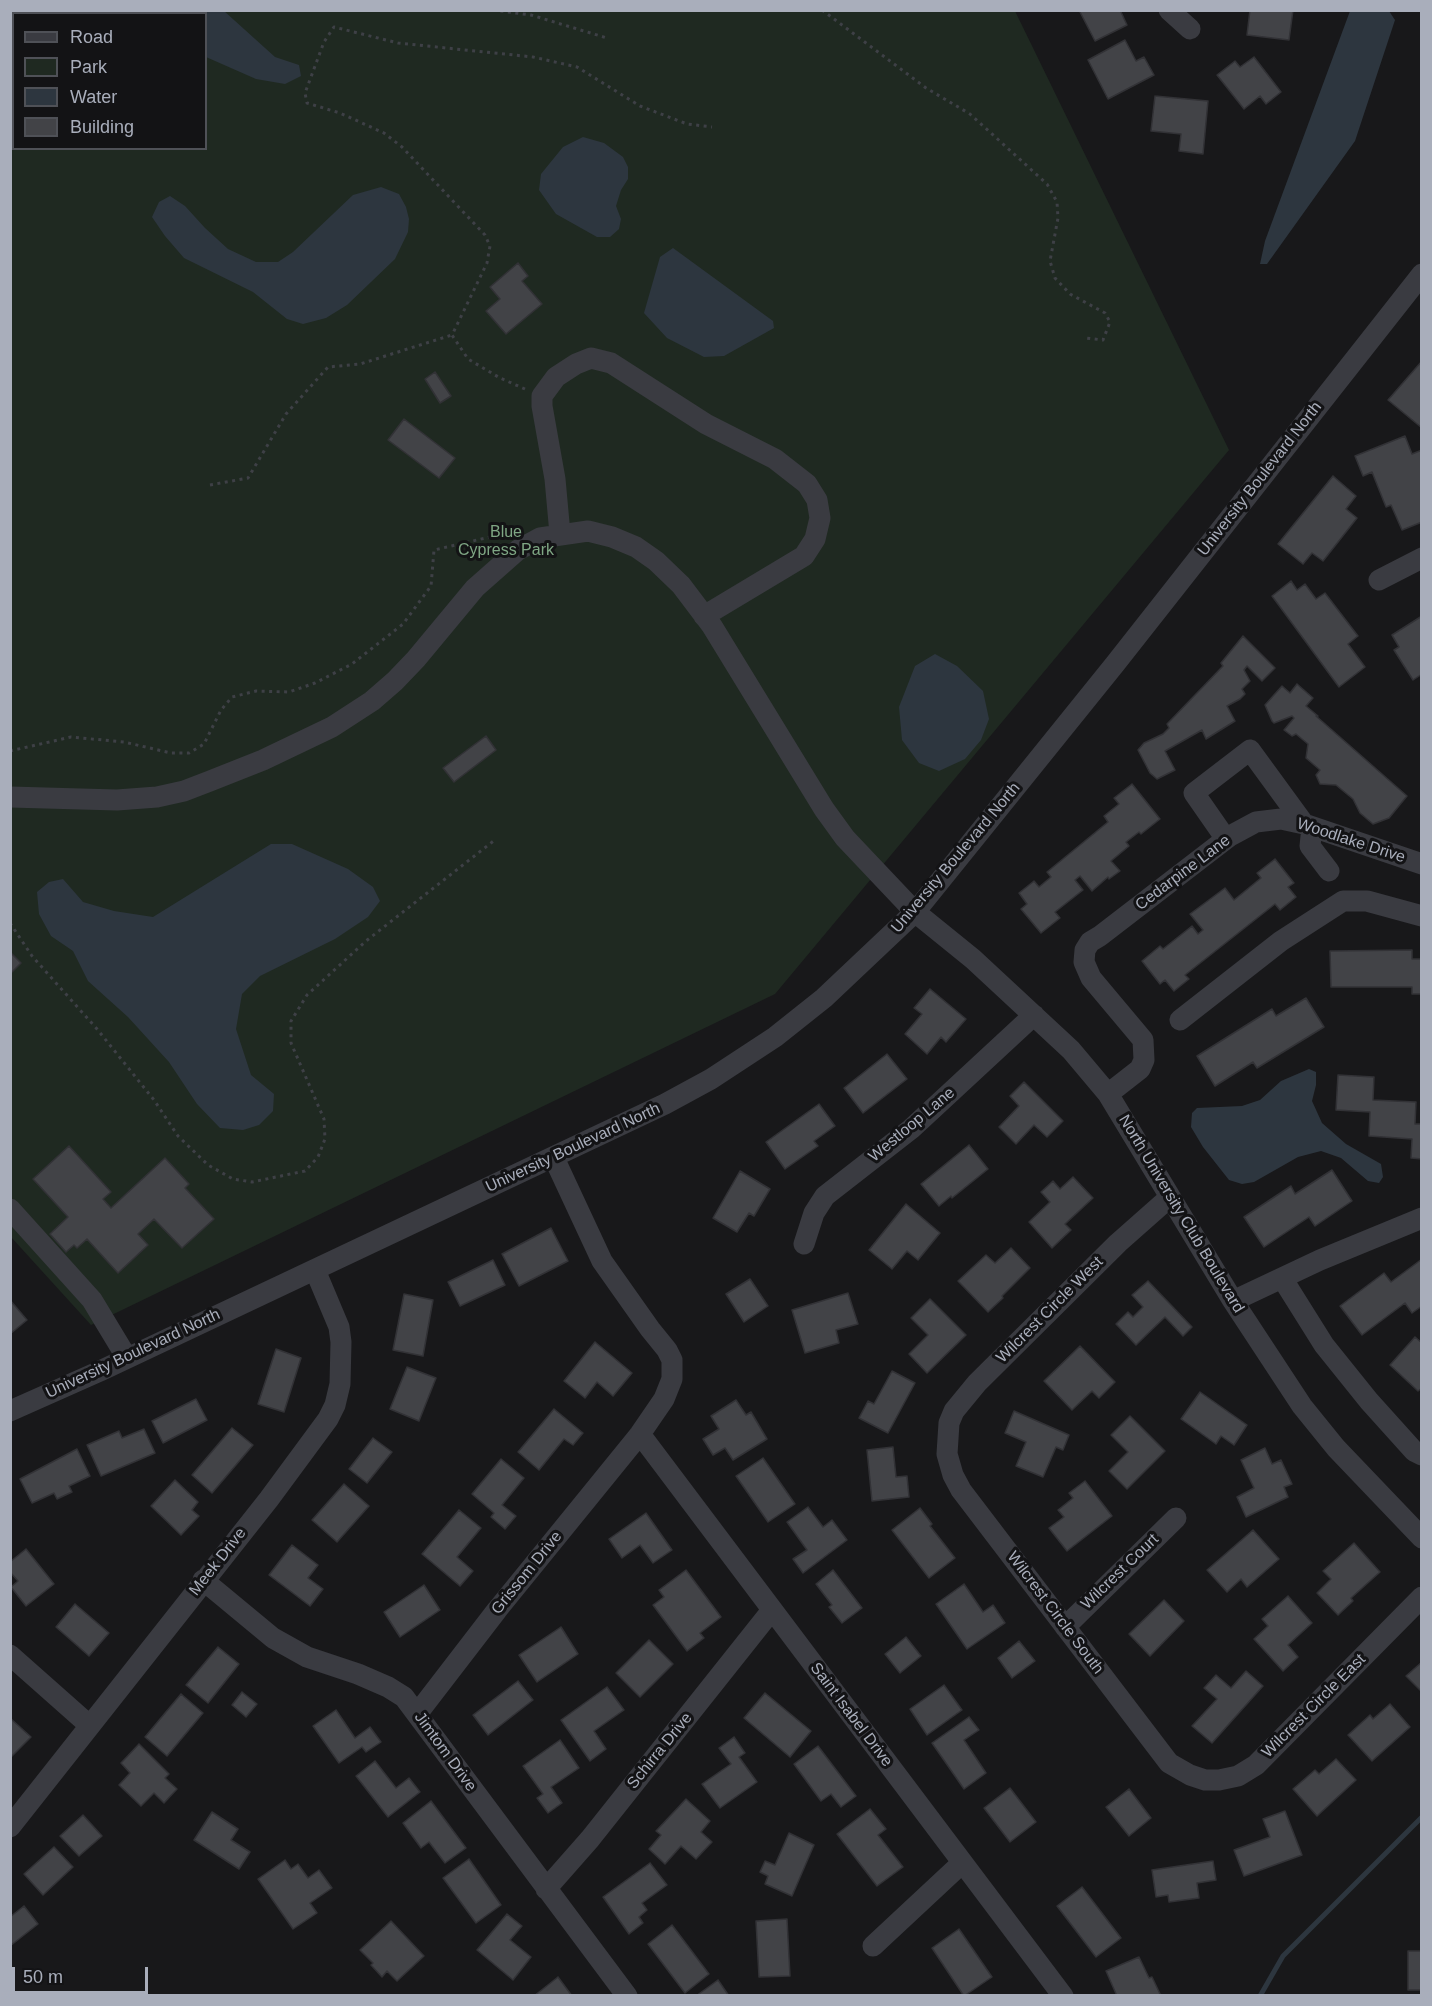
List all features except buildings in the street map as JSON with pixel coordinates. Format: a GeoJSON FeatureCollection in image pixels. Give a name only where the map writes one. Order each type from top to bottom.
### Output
{"type":"FeatureCollection","features":[{"type":"Feature","properties":{"kind":"street"},"geometry":{"type":"LineString","coordinates":[[1169,10],[1190,29]]}},
{"type":"Feature","properties":{"kind":"street","name":"University Boulevard North"},"geometry":{"type":"LineString","coordinates":[[10,1411],[666,1104],[711,1079],[775,1037],[824,998],[915,912],[1122,655],[1422,274]]}},
{"type":"Feature","properties":{"kind":"street"},"geometry":{"type":"LineString","coordinates":[[560,534],[555,479],[542,396],[556,377],[576,364],[591,358],[611,363],[706,424],[775,459],[807,484],[817,501],[820,518],[815,539],[804,556],[704,616]]}},
{"type":"Feature","properties":{"kind":"street","name":"North University Club Boulevard"},"geometry":{"type":"LineString","coordinates":[[10,797],[117,800],[157,797],[193,787],[332,727],[372,701],[416,659],[453,612],[498,566],[518,550],[540,538],[588,531],[612,537],[636,547],[656,561],[681,585],[704,616],[824,809],[845,838],[915,912],[972,959],[1071,1050],[1108,1094],[1233,1301],[1302,1406],[1336,1448],[1422,1538]]}},
{"type":"Feature","properties":{"kind":"street"},"geometry":{"type":"LineString","coordinates":[[1379,580],[1422,558]]}},
{"type":"Feature","properties":{"kind":"street"},"geometry":{"type":"LineString","coordinates":[[1226,840],[1194,794],[1250,750],[1308,826],[1310,846],[1329,871]]}},
{"type":"Feature","properties":{"kind":"street","name":"Woodlake Drive"},"geometry":{"type":"LineString","coordinates":[[1281,819],[1422,864]]}},
{"type":"Feature","properties":{"kind":"street","name":"Cedarpine Lane"},"geometry":{"type":"LineString","coordinates":[[1108,1094],[1140,1069],[1144,1060],[1143,1040],[1091,978],[1084,962],[1085,950],[1090,942],[1226,840],[1256,822],[1281,819]]}},
{"type":"Feature","properties":{"kind":"street"},"geometry":{"type":"LineString","coordinates":[[1180,1020],[1281,941],[1343,901],[1368,900],[1422,916]]}},
{"type":"Feature","properties":{"kind":"street","name":"Westloop Lane"},"geometry":{"type":"LineString","coordinates":[[804,1244],[814,1213],[825,1196],[911,1129],[1034,1014]]}},
{"type":"Feature","properties":{"kind":"street","name":"Grissom Drive"},"geometry":{"type":"LineString","coordinates":[[417,1714],[497,1610],[639,1434],[669,1391],[672,1379],[672,1360],[667,1350],[602,1261],[554,1158]]}},
{"type":"Feature","properties":{"kind":"street","name":"Wilcrest Circle West"},"geometry":{"type":"LineString","coordinates":[[947,1435],[954,1411],[977,1383],[1118,1243],[1170,1197]]}},
{"type":"Feature","properties":{"kind":"street"},"geometry":{"type":"LineString","coordinates":[[10,1209],[92,1300],[127,1358]]}},
{"type":"Feature","properties":{"kind":"street"},"geometry":{"type":"LineString","coordinates":[[1233,1301],[1422,1218]]}},
{"type":"Feature","properties":{"kind":"street","name":"Meek Drive"},"geometry":{"type":"LineString","coordinates":[[10,1827],[319,1433],[335,1405],[340,1384],[339,1327],[315,1270]]}},
{"type":"Feature","properties":{"kind":"street"},"geometry":{"type":"LineString","coordinates":[[1282,1278],[1324,1345],[1369,1401],[1414,1451],[1422,1455]]}},
{"type":"Feature","properties":{"kind":"street","name":"Saint Isabel Drive"},"geometry":{"type":"LineString","coordinates":[[639,1434],[1063,1995]]}},
{"type":"Feature","properties":{"kind":"street","name":"Wilcrest Circle South"},"geometry":{"type":"LineString","coordinates":[[947,1435],[947,1454],[953,1475],[961,1490],[1169,1763],[1190,1775]]}},
{"type":"Feature","properties":{"kind":"street","name":"Wilcrest Court"},"geometry":{"type":"LineString","coordinates":[[1065,1627],[1176,1518]]}},
{"type":"Feature","properties":{"kind":"street","name":"Jimtom Drive"},"geometry":{"type":"LineString","coordinates":[[203,1580],[273,1638],[307,1657],[358,1674],[404,1697],[627,1995]]}},
{"type":"Feature","properties":{"kind":"street","name":"Wilcrest Circle East"},"geometry":{"type":"LineString","coordinates":[[1190,1775],[1205,1780],[1219,1780],[1238,1776],[1256,1765],[1422,1598]]}},
{"type":"Feature","properties":{"kind":"street","name":"Schirra Drive"},"geometry":{"type":"LineString","coordinates":[[546,1889],[590,1839],[772,1610]]}},
{"type":"Feature","properties":{"kind":"street"},"geometry":{"type":"LineString","coordinates":[[10,1655],[90,1725]]}},
{"type":"Feature","properties":{"kind":"street"},"geometry":{"type":"LineString","coordinates":[[873,1946],[962,1863]]}},
{"type":"Feature","properties":{"kind":"path"},"geometry":{"type":"LineString","coordinates":[[493,10],[531,15],[607,38]]}},
{"type":"Feature","properties":{"kind":"path"},"geometry":{"type":"LineString","coordinates":[[822,10],[926,88],[970,114],[1047,184],[1057,202],[1059,218],[1050,261],[1055,278],[1070,294],[1105,313],[1110,322],[1103,340],[1086,338]]}},
{"type":"Feature","properties":{"kind":"path"},"geometry":{"type":"LineString","coordinates":[[210,485],[248,478],[286,414],[328,367],[360,364],[452,335],[487,263],[490,246],[485,235],[402,147],[384,133],[340,113],[307,103],[305,93],[324,42],[334,27],[398,43],[533,57],[577,67],[640,106],[687,124],[711,127]]}},
{"type":"Feature","properties":{"kind":"path"},"geometry":{"type":"LineString","coordinates":[[452,335],[468,359],[500,378],[542,396]]}},
{"type":"Feature","properties":{"kind":"path"},"geometry":{"type":"LineString","coordinates":[[10,751],[71,737],[124,742],[171,753],[189,753],[204,744],[221,710],[232,698],[256,691],[289,692],[315,683],[352,664],[403,624],[431,586],[434,550],[514,531]]}},
{"type":"Feature","properties":{"kind":"path"},"geometry":{"type":"LineString","coordinates":[[10,923],[32,956],[97,1029],[154,1100],[178,1136],[208,1165],[232,1179],[252,1182],[305,1171],[318,1157],[325,1139],[324,1119],[291,1043],[291,1021],[307,995],[366,941],[495,839]]}},
{"type":"Feature","properties":{"kind":"green space","name":"Blue Cypress Park"},"geometry":{"type":"Polygon","coordinates":[[[11,11],[1015,11],[1229,450],[775,994],[91,1325],[11,1237],[11,11]]]}},
{"type":"Feature","properties":{"kind":"water"},"geometry":{"type":"Polygon","coordinates":[[[224,11],[275,57],[299,65],[301,76],[285,84],[256,79],[207,57],[207,12],[176,12],[224,11]]]}},
{"type":"Feature","properties":{"kind":"water"},"geometry":{"type":"Polygon","coordinates":[[[1350,11],[1389,11],[1395,20],[1355,141],[1267,264],[1260,264],[1265,241],[1350,11]]]}},
{"type":"Feature","properties":{"kind":"water"},"geometry":{"type":"Polygon","coordinates":[[[583,137],[604,143],[623,157],[628,167],[628,179],[621,190],[616,206],[621,219],[619,229],[610,237],[597,237],[556,214],[539,190],[541,174],[563,147],[583,137]]]}},
{"type":"Feature","properties":{"kind":"water"},"geometry":{"type":"Polygon","coordinates":[[[381,187],[399,194],[409,219],[408,232],[395,259],[347,305],[326,318],[303,324],[287,319],[253,292],[184,258],[152,217],[159,202],[170,196],[185,206],[228,249],[256,262],[278,262],[293,252],[353,195],[381,187]]]}},
{"type":"Feature","properties":{"kind":"water"},"geometry":{"type":"Polygon","coordinates":[[[673,248],[773,321],[774,328],[724,356],[704,357],[667,338],[644,313],[660,257],[673,248]]]}},
{"type":"Feature","properties":{"kind":"water"},"geometry":{"type":"Polygon","coordinates":[[[935,654],[957,666],[983,691],[989,719],[981,740],[965,759],[939,771],[919,763],[902,740],[899,707],[915,666],[935,654]]]}},
{"type":"Feature","properties":{"kind":"water"},"geometry":{"type":"Polygon","coordinates":[[[271,844],[292,844],[348,869],[373,887],[380,901],[368,917],[335,939],[260,976],[242,994],[236,1029],[251,1075],[274,1094],[273,1111],[259,1125],[243,1130],[220,1128],[197,1104],[169,1062],[128,1017],[88,981],[73,951],[51,936],[39,914],[37,892],[49,882],[63,879],[83,902],[114,911],[153,917],[271,844]]]}},
{"type":"Feature","properties":{"kind":"water"},"geometry":{"type":"Polygon","coordinates":[[[1309,1069],[1316,1072],[1312,1101],[1322,1123],[1346,1144],[1381,1164],[1383,1177],[1379,1183],[1368,1181],[1341,1158],[1321,1151],[1298,1157],[1254,1182],[1242,1184],[1229,1180],[1203,1147],[1191,1127],[1192,1113],[1197,1108],[1242,1106],[1260,1100],[1281,1081],[1309,1069]]]}},
{"type":"Feature","properties":{"kind":"waterway"},"geometry":{"type":"LineString","coordinates":[[1260,1996],[1283,1956],[1422,1817]]}}]}
